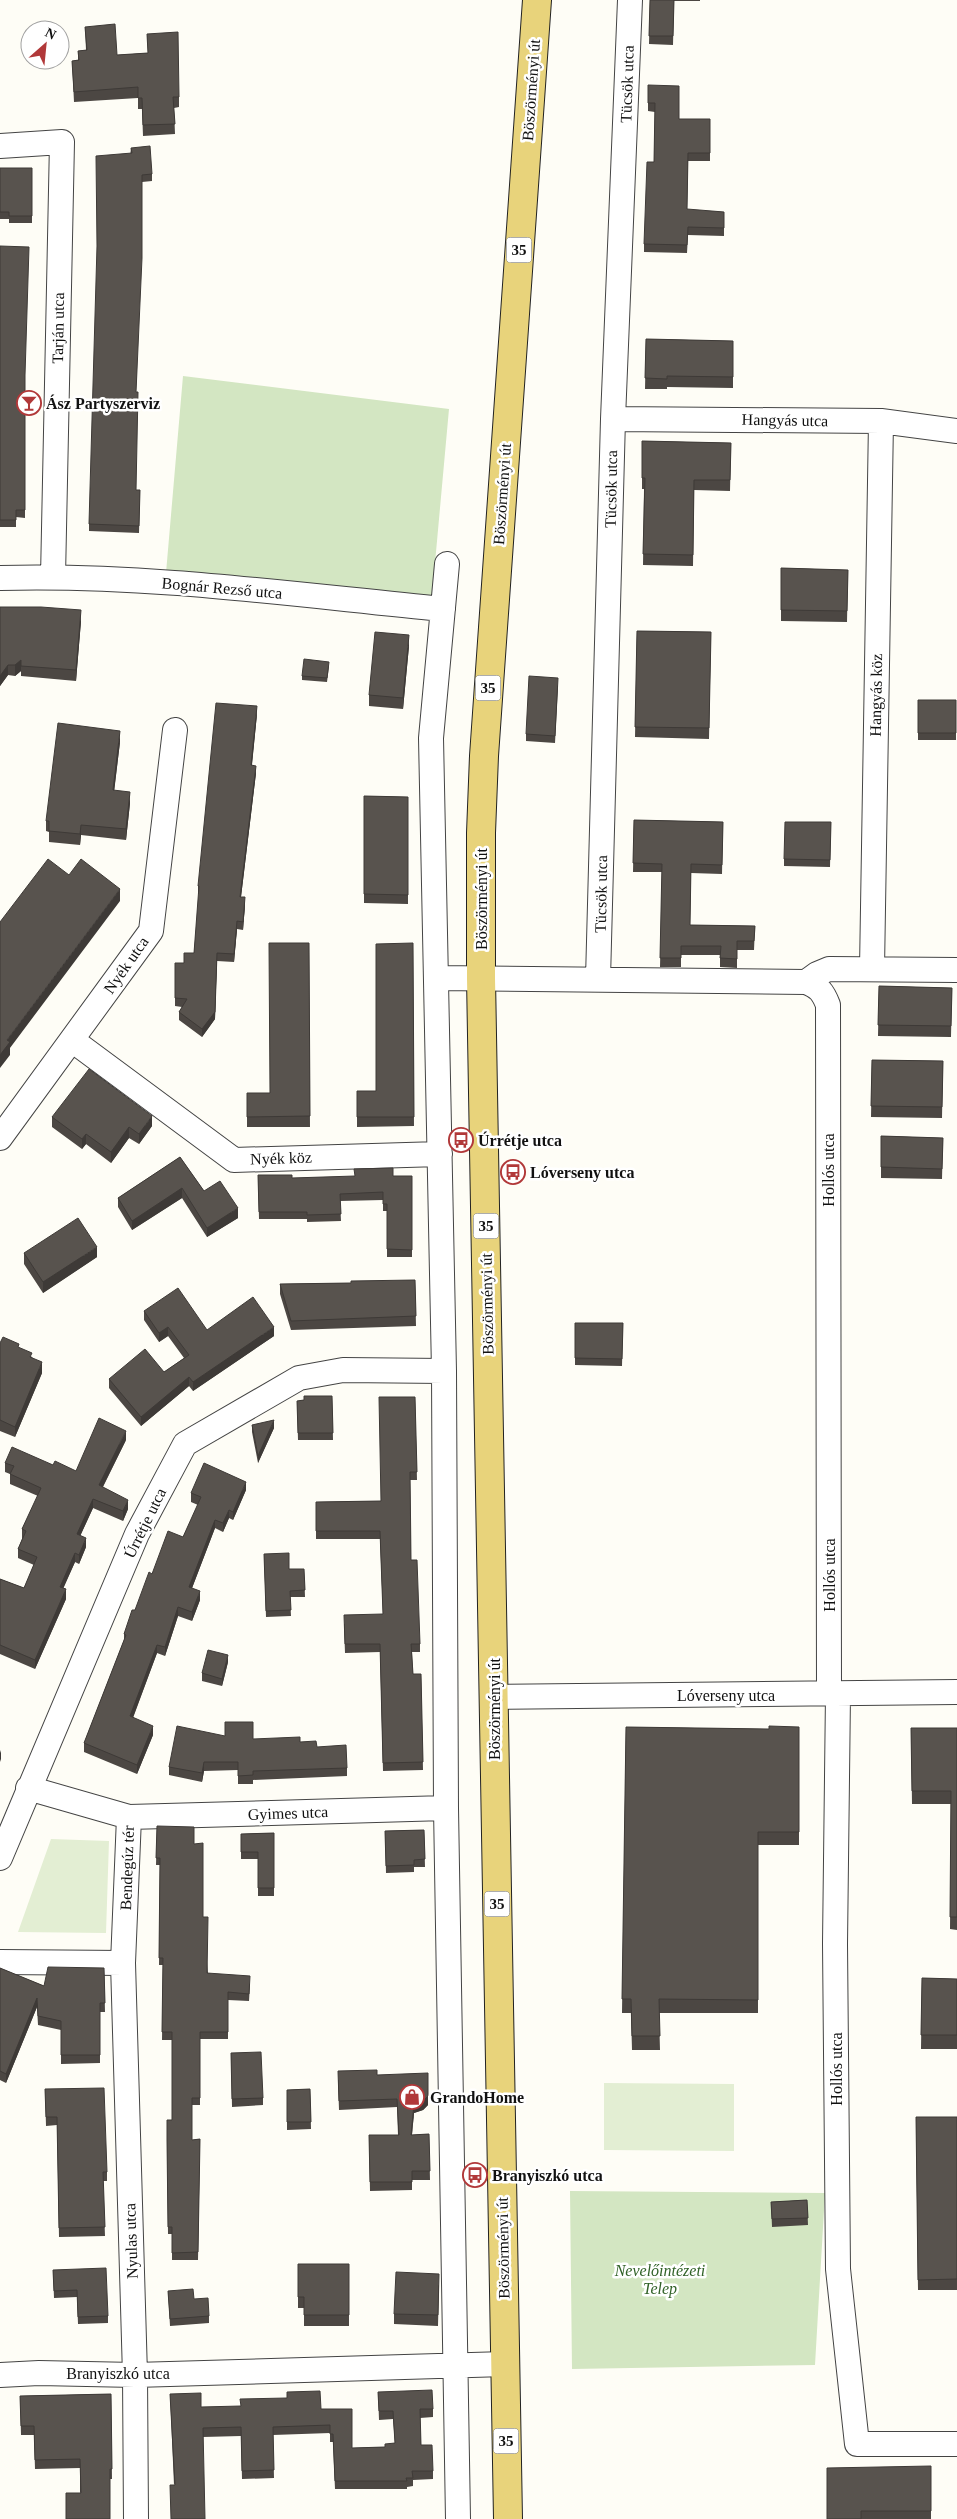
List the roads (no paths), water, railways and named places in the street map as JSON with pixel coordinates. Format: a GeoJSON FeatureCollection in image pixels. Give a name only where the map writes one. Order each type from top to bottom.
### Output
{"type":"FeatureCollection","features":[{"type":"Feature","properties":{"kind":"main road","name":"Böszörményi út"},"geometry":{"type":"LineString","coordinates":[[508,2519],[481,978],[481,833],[484,756],[537,0]]}},
{"type":"Feature","properties":{"kind":"street","name":"Tücsök utca"},"geometry":{"type":"LineString","coordinates":[[598,979],[613,419],[630,0]]}},
{"type":"Feature","properties":{"kind":"street","name":"Tarján utca"},"geometry":{"type":"LineString","coordinates":[[0,146],[62,142],[52,577]]}},
{"type":"Feature","properties":{"kind":"street","name":"Hangyás utca"},"geometry":{"type":"LineString","coordinates":[[613,419],[881,421],[957,431]]}},
{"type":"Feature","properties":{"kind":"street","name":"Hangyás köz"},"geometry":{"type":"LineString","coordinates":[[872,969],[881,421]]}},
{"type":"Feature","properties":{"kind":"street"},"geometry":{"type":"LineString","coordinates":[[447,564],[431,738],[444,1371],[446,1808],[456,2311],[454,2365],[458,2519]]}},
{"type":"Feature","properties":{"kind":"street","name":"Bognár Rezső utca"},"geometry":{"type":"LineString","coordinates":[[0,578],[52,577],[154,582],[443,609]]}},
{"type":"Feature","properties":{"kind":"street","name":"Nyék utca"},"geometry":{"type":"LineString","coordinates":[[0,1138],[151,931],[175,730]]}},
{"type":"Feature","properties":{"kind":"street"},"geometry":{"type":"LineString","coordinates":[[437,978],[806,982],[817,974],[829,969],[957,970]]}},
{"type":"Feature","properties":{"kind":"street","name":"Hollós utca"},"geometry":{"type":"LineString","coordinates":[[806,982],[822,990],[828,1004],[838,2269],[857,2444],[957,2444]]}},
{"type":"Feature","properties":{"kind":"street","name":"Nyék köz"},"geometry":{"type":"LineString","coordinates":[[72,1040],[234,1160],[440,1154]]}},
{"type":"Feature","properties":{"kind":"street","name":"Úrrétje utca"},"geometry":{"type":"LineString","coordinates":[[0,1858],[137,1534],[185,1444],[299,1378],[343,1370],[444,1371]]}},
{"type":"Feature","properties":{"kind":"street","name":"Lóverseny utca"},"geometry":{"type":"LineString","coordinates":[[495,1697],[957,1692]]}},
{"type":"Feature","properties":{"kind":"street","name":"Bendegúz tér"},"geometry":{"type":"LineString","coordinates":[[28,1788],[129,1817],[123,1963]]}},
{"type":"Feature","properties":{"kind":"street","name":"Gyimes utca"},"geometry":{"type":"LineString","coordinates":[[129,1817],[446,1808]]}},
{"type":"Feature","properties":{"kind":"street"},"geometry":{"type":"LineString","coordinates":[[0,1962],[123,1963]]}},
{"type":"Feature","properties":{"kind":"street","name":"Nyulas utca"},"geometry":{"type":"LineString","coordinates":[[123,1963],[135,2375],[136,2519]]}},
{"type":"Feature","properties":{"kind":"street","name":"Branyiszkó utca"},"geometry":{"type":"LineString","coordinates":[[0,2375],[39,2373],[135,2375],[506,2364]]}},
{"type":"Feature","properties":{"kind":"place","name":"Ász Partyszerviz"},"geometry":{"type":"Point","coordinates":[29,403]}},
{"type":"Feature","properties":{"kind":"place","name":"Úrrétje utca"},"geometry":{"type":"Point","coordinates":[461,1140]}},
{"type":"Feature","properties":{"kind":"place","name":"Lóverseny utca"},"geometry":{"type":"Point","coordinates":[513,1172]}},
{"type":"Feature","properties":{"kind":"place","name":"GrandoHome"},"geometry":{"type":"Point","coordinates":[412,2097]}},
{"type":"Feature","properties":{"kind":"place","name":"Branyiszkó utca"},"geometry":{"type":"Point","coordinates":[475,2175]}},
{"type":"Feature","properties":{"kind":"park label","name":"Nevelőintézeti Telep"},"geometry":{"type":"Point","coordinates":[660,2279]}}]}
